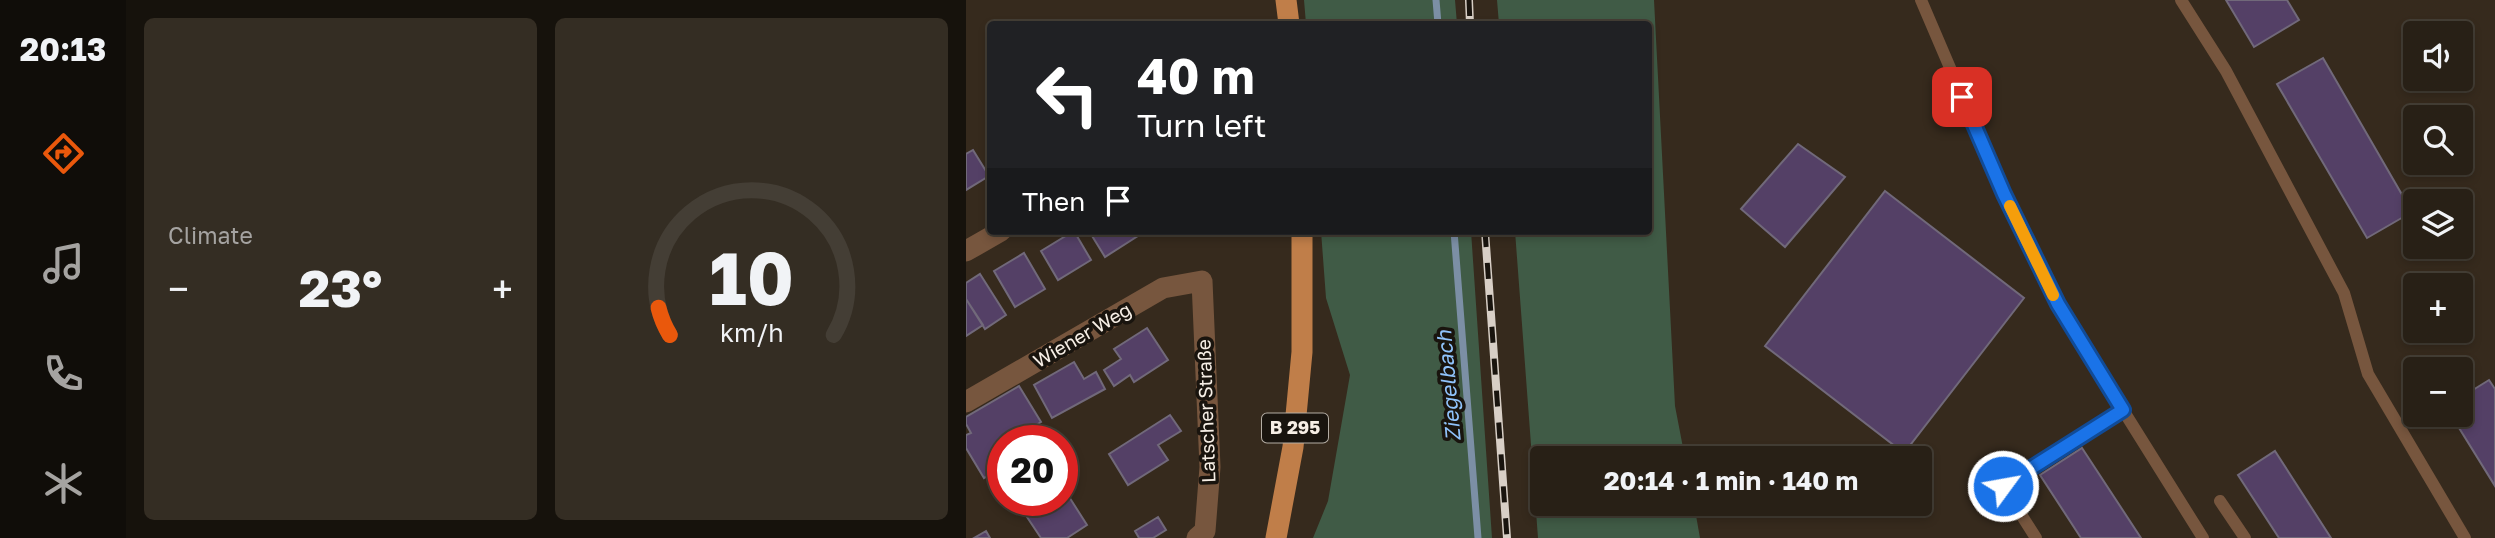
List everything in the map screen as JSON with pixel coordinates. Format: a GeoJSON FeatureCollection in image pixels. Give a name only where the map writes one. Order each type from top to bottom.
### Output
{"type":"FeatureCollection","features":[{"type":"Feature","properties":{"kind":"main road"},"geometry":{"type":"LineString","coordinates":[[1286,0],[1289,21]]}},
{"type":"Feature","properties":{"kind":"main road","name":"B 295"},"geometry":{"type":"LineString","coordinates":[[1276,538],[1293,447],[1302,352],[1302,235]]}},
{"type":"Feature","properties":{"kind":"street"},"geometry":{"type":"LineString","coordinates":[[966,251],[993,235]]}},
{"type":"Feature","properties":{"kind":"street","name":"Wiener Weg"},"geometry":{"type":"LineString","coordinates":[[966,401],[1164,288],[1202,281]]}},
{"type":"Feature","properties":{"kind":"street","name":"Latscher Straße"},"geometry":{"type":"LineString","coordinates":[[1197,538],[1205,531],[1210,467],[1202,281]]}},
{"type":"Feature","properties":{"kind":"lane"},"geometry":{"type":"LineString","coordinates":[[1921,0],[2010,206],[2058,304],[2203,538]]}},
{"type":"Feature","properties":{"kind":"lane"},"geometry":{"type":"LineString","coordinates":[[2181,0],[2226,71],[2344,293],[2368,374],[2465,538]]}},
{"type":"Feature","properties":{"kind":"lane"},"geometry":{"type":"LineString","coordinates":[[2036,538],[2003,486],[2123,410]]}},
{"type":"Feature","properties":{"kind":"lane"},"geometry":{"type":"LineString","coordinates":[[2220,501],[2245,538]]}},
{"type":"Feature","properties":{"kind":"green space"},"geometry":{"type":"Polygon","coordinates":[[[1304,0],[1455,0],[1457,21],[1306,21],[1304,0]]]}},
{"type":"Feature","properties":{"kind":"green space"},"geometry":{"type":"Polygon","coordinates":[[[1497,0],[1654,0],[1675,406],[1683,446],[1531,446],[1515,235],[1652,235],[1652,21],[1499,21],[1497,0]]]}},
{"type":"Feature","properties":{"kind":"green space"},"geometry":{"type":"Polygon","coordinates":[[[1321,235],[1471,235],[1492,538],[1313,538],[1328,501],[1350,375],[1326,298],[1321,235]]]}},
{"type":"Feature","properties":{"kind":"green space"},"geometry":{"type":"Polygon","coordinates":[[[1536,516],[1696,516],[1700,538],[1538,538],[1536,516]]]}},
{"type":"Feature","properties":{"kind":"building"},"geometry":{"type":"Polygon","coordinates":[[[2226,0],[2287,0],[2299,20],[2254,47],[2226,0]]]}},
{"type":"Feature","properties":{"kind":"building"},"geometry":{"type":"Polygon","coordinates":[[[2323,58],[2403,196],[2403,217],[2367,238],[2277,84],[2323,58]]]}},
{"type":"Feature","properties":{"kind":"building"},"geometry":{"type":"Polygon","coordinates":[[[1798,144],[1845,177],[1785,247],[1741,209],[1798,144]]]}},
{"type":"Feature","properties":{"kind":"building"},"geometry":{"type":"Polygon","coordinates":[[[973,150],[987,177],[966,190],[966,154],[973,150]]]}},
{"type":"Feature","properties":{"kind":"building"},"geometry":{"type":"Polygon","coordinates":[[[1885,191],[2024,298],[1909,446],[1895,446],[1765,346],[1885,191]]]}},
{"type":"Feature","properties":{"kind":"building"},"geometry":{"type":"Polygon","coordinates":[[[1067,235],[1076,235],[1091,260],[1058,280],[1041,251],[1067,235]]]}},
{"type":"Feature","properties":{"kind":"building"},"geometry":{"type":"Polygon","coordinates":[[[1091,235],[1139,235],[1105,257],[1091,235]]]}},
{"type":"Feature","properties":{"kind":"building"},"geometry":{"type":"Polygon","coordinates":[[[1024,253],[1045,289],[1015,307],[994,271],[1024,253]]]}},
{"type":"Feature","properties":{"kind":"building"},"geometry":{"type":"Polygon","coordinates":[[[980,274],[1006,315],[985,329],[966,299],[966,283],[980,274]]]}},
{"type":"Feature","properties":{"kind":"building"},"geometry":{"type":"Polygon","coordinates":[[[966,299],[983,325],[966,336],[966,299]]]}},
{"type":"Feature","properties":{"kind":"building"},"geometry":{"type":"Polygon","coordinates":[[[1147,328],[1168,360],[1134,382],[1130,375],[1114,386],[1104,370],[1121,359],[1114,349],[1147,328]]]}},
{"type":"Feature","properties":{"kind":"building"},"geometry":{"type":"Polygon","coordinates":[[[1074,362],[1084,379],[1096,372],[1105,389],[1052,418],[1034,385],[1074,362]]]}},
{"type":"Feature","properties":{"kind":"building"},"geometry":{"type":"Polygon","coordinates":[[[2489,380],[2495,389],[2495,486],[2458,427],[2473,427],[2473,390],[2489,380]]]}},
{"type":"Feature","properties":{"kind":"building"},"geometry":{"type":"Polygon","coordinates":[[[1019,386],[1041,422],[1036,425],[987,425],[987,476],[984,478],[966,448],[966,435],[971,433],[966,417],[1019,386]]]}},
{"type":"Feature","properties":{"kind":"building"},"geometry":{"type":"Polygon","coordinates":[[[1170,415],[1181,431],[1158,445],[1168,460],[1128,485],[1109,454],[1170,415]]]}},
{"type":"Feature","properties":{"kind":"building"},"geometry":{"type":"Polygon","coordinates":[[[2082,448],[2141,538],[2081,538],[2040,475],[2082,448]]]}},
{"type":"Feature","properties":{"kind":"building"},"geometry":{"type":"Polygon","coordinates":[[[2275,451],[2331,538],[2279,538],[2238,475],[2275,451]]]}},
{"type":"Feature","properties":{"kind":"building"},"geometry":{"type":"Polygon","coordinates":[[[1078,511],[1087,525],[1067,538],[1041,538],[1027,517],[1078,516],[1078,511]]]}},
{"type":"Feature","properties":{"kind":"building"},"geometry":{"type":"Polygon","coordinates":[[[1158,517],[1166,530],[1153,538],[1139,538],[1135,531],[1158,517]]]}},
{"type":"Feature","properties":{"kind":"building"},"geometry":{"type":"Polygon","coordinates":[[[986,531],[990,538],[974,538],[986,531]]]}},
{"type":"Feature","properties":{"kind":"waterway","name":"Ziegelbach"},"geometry":{"type":"LineString","coordinates":[[1436,0],[1438,21]]}},
{"type":"Feature","properties":{"kind":"waterway","name":"Ziegelbach"},"geometry":{"type":"LineString","coordinates":[[1454,235],[1478,538]]}},
{"type":"Feature","properties":{"kind":"railway"},"geometry":{"type":"LineString","coordinates":[[1469,0],[1470,21]]}},
{"type":"Feature","properties":{"kind":"railway"},"geometry":{"type":"LineString","coordinates":[[1485,235],[1507,538]]}},
{"type":"Feature","properties":{"kind":"slow traffic"},"geometry":{"type":"LineString","coordinates":[[2010,206],[2053,295]]}},
{"type":"Feature","properties":{"kind":"route"},"geometry":{"type":"LineString","coordinates":[[1962,97],[2004,194],[2058,304],[2123,410],[2003,486]]}}]}
